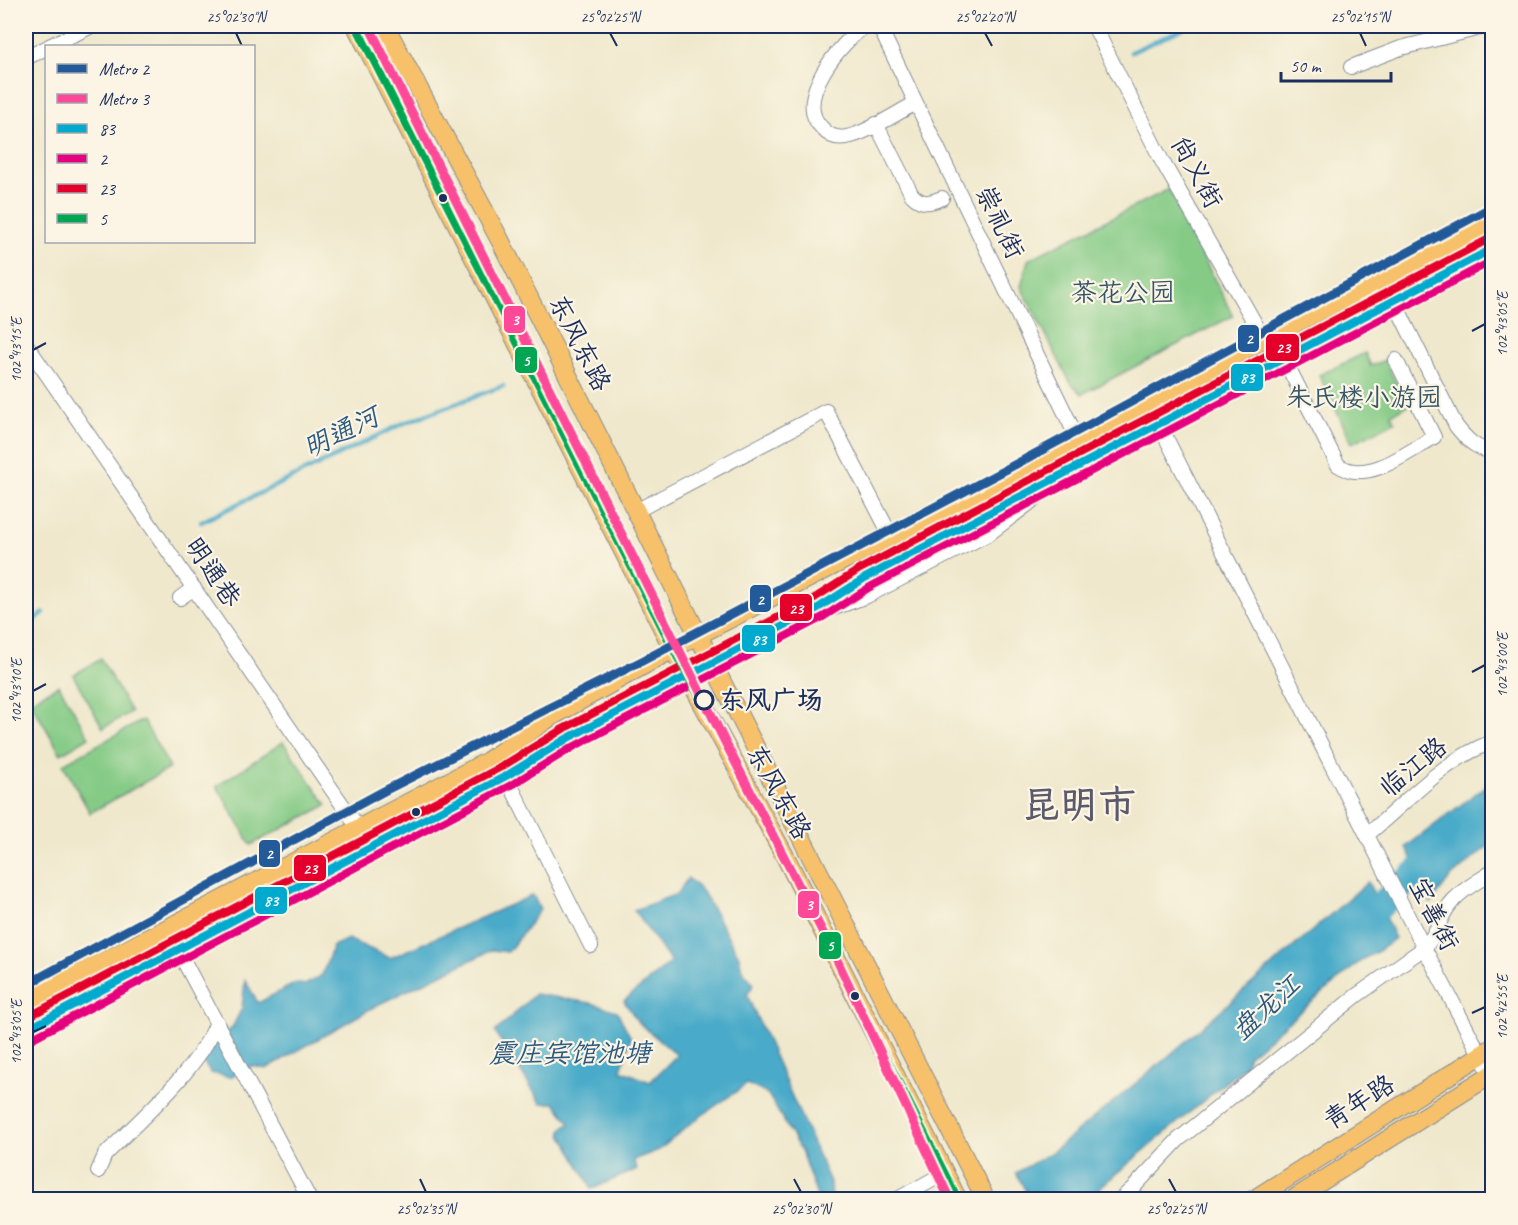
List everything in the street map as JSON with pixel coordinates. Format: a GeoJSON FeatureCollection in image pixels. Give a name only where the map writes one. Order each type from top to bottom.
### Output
{"type":"FeatureCollection","features":[{"type":"Feature","properties":{"kind":"main road","name":"东风东路"},"geometry":{"type":"LineString","coordinates":[[356,26],[673,649],[786,858],[957,1197]]}},
{"type":"Feature","properties":{"kind":"main road","name":"东风东路"},"geometry":{"type":"LineString","coordinates":[[385,26],[500,240],[986,1200]]}},
{"type":"Feature","properties":{"kind":"main road"},"geometry":{"type":"LineString","coordinates":[[26,1002],[488,761],[549,718],[698,635],[1078,440],[1264,339],[1492,223]]}},
{"type":"Feature","properties":{"kind":"main road"},"geometry":{"type":"LineString","coordinates":[[26,1030],[506,776],[568,738],[818,608],[865,578],[1492,249]]}},
{"type":"Feature","properties":{"kind":"main road","name":"青年路"},"geometry":{"type":"LineString","coordinates":[[1253,1200],[1487,1052]]}},
{"type":"Feature","properties":{"kind":"main road","name":"青年路"},"geometry":{"type":"LineString","coordinates":[[1292,1200],[1492,1075]]}},
{"type":"Feature","properties":{"kind":"street"},"geometry":{"type":"LineString","coordinates":[[52,45],[92,26]]}},
{"type":"Feature","properties":{"kind":"street"},"geometry":{"type":"LineString","coordinates":[[865,26],[852,36],[824,72],[815,89],[812,111],[818,125],[826,133],[840,138],[854,136],[916,103]]}},
{"type":"Feature","properties":{"kind":"street","name":"崇礼街"},"geometry":{"type":"LineString","coordinates":[[879,26],[1078,440]]}},
{"type":"Feature","properties":{"kind":"street","name":"尚义街"},"geometry":{"type":"LineString","coordinates":[[1094,26],[1162,161],[1264,339]]}},
{"type":"Feature","properties":{"kind":"street"},"geometry":{"type":"LineString","coordinates":[[1351,67],[1401,48],[1488,26]]}},
{"type":"Feature","properties":{"kind":"street"},"geometry":{"type":"LineString","coordinates":[[26,58],[45,48]]}},
{"type":"Feature","properties":{"kind":"street"},"geometry":{"type":"LineString","coordinates":[[876,124],[912,195],[926,203],[942,198]]}},
{"type":"Feature","properties":{"kind":"street"},"geometry":{"type":"LineString","coordinates":[[1394,301],[1456,426],[1466,440],[1480,449],[1492,452]]}},
{"type":"Feature","properties":{"kind":"street","name":"明通巷"},"geometry":{"type":"LineString","coordinates":[[26,344],[359,829]]}},
{"type":"Feature","properties":{"kind":"street"},"geometry":{"type":"LineString","coordinates":[[1284,359],[1338,465],[1348,472],[1366,471],[1393,462],[1434,437],[1396,360]]}},
{"type":"Feature","properties":{"kind":"street"},"geometry":{"type":"LineString","coordinates":[[636,511],[826,411],[891,536]]}},
{"type":"Feature","properties":{"kind":"street","name":"宝善街"},"geometry":{"type":"LineString","coordinates":[[1160,424],[1421,943],[1487,1052],[1492,1075]]}},
{"type":"Feature","properties":{"kind":"street"},"geometry":{"type":"LineString","coordinates":[[180,598],[194,588]]}},
{"type":"Feature","properties":{"kind":"street","name":"临江路"},"geometry":{"type":"LineString","coordinates":[[1367,835],[1446,765],[1492,742]]}},
{"type":"Feature","properties":{"kind":"street"},"geometry":{"type":"LineString","coordinates":[[506,776],[591,946]]}},
{"type":"Feature","properties":{"kind":"street"},"geometry":{"type":"LineString","coordinates":[[1120,1200],[1178,1140],[1421,943],[1432,940],[1447,908],[1457,897],[1492,872]]}},
{"type":"Feature","properties":{"kind":"street"},"geometry":{"type":"LineString","coordinates":[[178,950],[310,1200]]}},
{"type":"Feature","properties":{"kind":"street"},"geometry":{"type":"LineString","coordinates":[[98,1171],[105,1155],[190,1068],[219,1027]]}},
{"type":"Feature","properties":{"kind":"street"},"geometry":{"type":"LineString","coordinates":[[896,1200],[945,1173]]}},
{"type":"Feature","properties":{"kind":"green space","name":"茶花公园"},"geometry":{"type":"Polygon","coordinates":[[[1169,189],[1233,316],[1082,394],[1070,382],[1021,287],[1028,260],[1169,189]]]}},
{"type":"Feature","properties":{"kind":"green space","name":"朱氏楼小游园"},"geometry":{"type":"Polygon","coordinates":[[[1365,353],[1371,366],[1385,360],[1407,406],[1391,414],[1395,422],[1352,443],[1319,375],[1365,353]]]}},
{"type":"Feature","properties":{"kind":"green space"},"geometry":{"type":"Polygon","coordinates":[[[101,659],[131,712],[103,728],[73,675],[101,659]]]}},
{"type":"Feature","properties":{"kind":"green space"},"geometry":{"type":"Polygon","coordinates":[[[59,685],[89,737],[61,754],[30,701],[59,685]]]}},
{"type":"Feature","properties":{"kind":"green space"},"geometry":{"type":"Polygon","coordinates":[[[143,720],[170,768],[90,813],[63,764],[143,720]]]}},
{"type":"Feature","properties":{"kind":"green space"},"geometry":{"type":"Polygon","coordinates":[[[283,742],[327,805],[251,845],[217,786],[283,742]]]}},
{"type":"Feature","properties":{"kind":"water"},"geometry":{"type":"Polygon","coordinates":[[[1492,781],[1492,843],[1450,878],[1431,903],[1406,847],[1492,781]]]}},
{"type":"Feature","properties":{"kind":"water","name":"震庄宾馆池塘"},"geometry":{"type":"Polygon","coordinates":[[[688,878],[703,892],[739,956],[742,970],[754,984],[747,995],[830,1182],[831,1199],[818,1199],[801,1151],[768,1094],[747,1084],[694,1121],[659,1150],[633,1160],[637,1169],[592,1189],[562,1134],[562,1129],[570,1123],[555,1103],[541,1103],[495,1032],[535,994],[591,1003],[617,1011],[631,1038],[621,1070],[650,1082],[677,1055],[638,1022],[624,1001],[671,962],[634,910],[677,894],[688,878]]]}},
{"type":"Feature","properties":{"kind":"water"},"geometry":{"type":"Polygon","coordinates":[[[1368,882],[1395,938],[1380,950],[1363,959],[1248,1056],[1245,1066],[1086,1199],[1030,1199],[1016,1173],[1052,1152],[1164,1060],[1368,882]]]}},
{"type":"Feature","properties":{"kind":"water"},"geometry":{"type":"Polygon","coordinates":[[[533,895],[540,910],[508,952],[492,950],[377,1005],[266,1069],[252,1066],[230,1077],[211,1073],[202,1061],[215,1041],[232,1028],[242,1008],[245,980],[258,1003],[296,983],[305,985],[322,975],[333,946],[348,939],[390,958],[533,895]]]}},
{"type":"Feature","properties":{"kind":"waterway","name":"明通河"},"geometry":{"type":"LineString","coordinates":[[1131,52],[1189,26]]}},
{"type":"Feature","properties":{"kind":"waterway","name":"明通河"},"geometry":{"type":"LineString","coordinates":[[201,522],[404,423],[503,386]]}},
{"type":"Feature","properties":{"kind":"waterway","name":"明通河"},"geometry":{"type":"LineString","coordinates":[[26,625],[44,613]]}},
{"type":"Feature","properties":{"kind":"waterway","name":"盘龙江"},"geometry":{"type":"LineString","coordinates":[[1352,931],[1466,828],[1492,817]]}},
{"type":"Feature","properties":{"kind":"metro line","name":"3"},"geometry":{"type":"LineString","coordinates":[[369,26],[725,742],[837,960],[950,1200]]}},
{"type":"Feature","properties":{"kind":"metro line","name":"2"},"geometry":{"type":"LineString","coordinates":[[26,985],[384,791],[644,660],[1005,470],[1492,207]]}},
{"type":"Feature","properties":{"kind":"transit line","name":"5"},"geometry":{"type":"LineString","coordinates":[[356,26],[673,649],[786,858],[958,1200]]}},
{"type":"Feature","properties":{"kind":"transit line","name":"23"},"geometry":{"type":"LineString","coordinates":[[26,1018],[501,767],[563,729],[813,599],[860,569],[1487,240]]}},
{"type":"Feature","properties":{"kind":"transit line","name":"83"},"geometry":{"type":"LineString","coordinates":[[26,1030],[506,776],[568,738],[818,608],[865,578],[1492,249]]}},
{"type":"Feature","properties":{"kind":"transit line","name":"2"},"geometry":{"type":"LineString","coordinates":[[31,1039],[511,785],[573,747],[823,617],[870,587],[1492,261]]}},
{"type":"Feature","properties":{"kind":"place","name":"东风广场"},"geometry":{"type":"Point","coordinates":[704,700]}},
{"type":"Feature","properties":{"kind":"district","name":"昆明市"},"geometry":{"type":"Point","coordinates":[1079,804]}}]}
